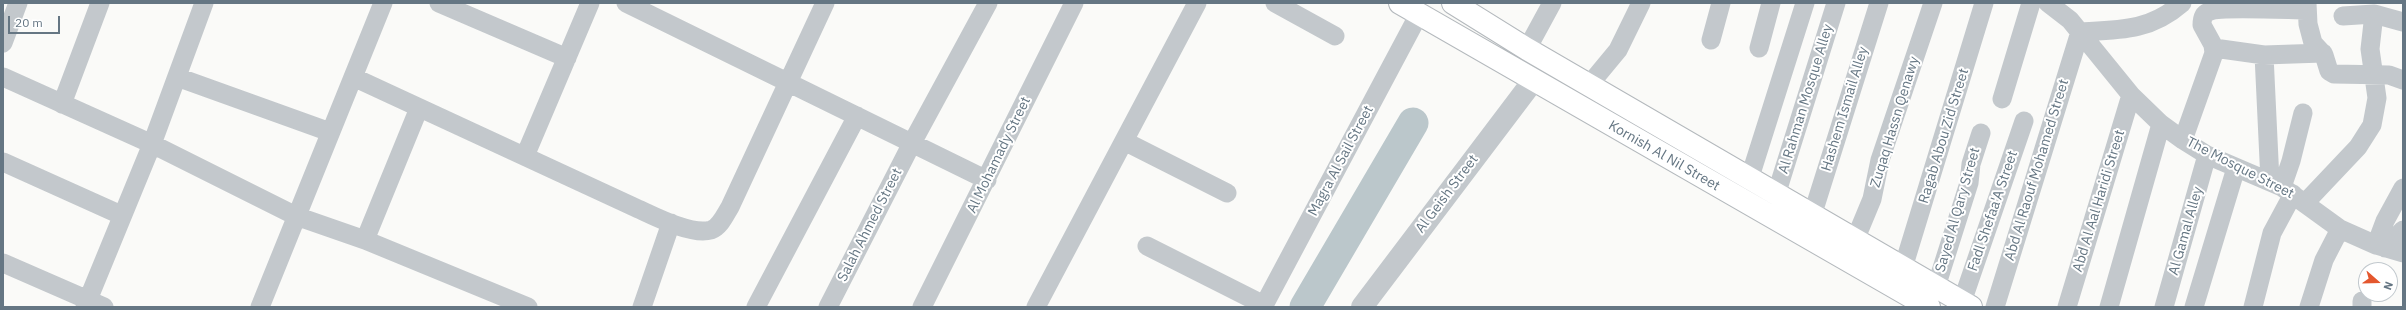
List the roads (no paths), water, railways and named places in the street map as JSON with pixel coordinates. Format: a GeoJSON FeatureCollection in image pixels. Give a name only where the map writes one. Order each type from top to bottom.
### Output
{"type":"FeatureCollection","features":[{"type":"Feature","properties":{"kind":"highway","name":"Kornish Al Nil Street"},"geometry":{"type":"LineString","coordinates":[[1400,3],[1533,81],[1929,307]]}},
{"type":"Feature","properties":{"kind":"highway","name":"Kornish Al Nil Street"},"geometry":{"type":"LineString","coordinates":[[1453,3],[1527,49],[1749,180],[1966,304]]}},
{"type":"Feature","properties":{"kind":"street"},"geometry":{"type":"LineString","coordinates":[[3,43],[18,3]]}},
{"type":"Feature","properties":{"kind":"street"},"geometry":{"type":"LineString","coordinates":[[62,104],[100,3]]}},
{"type":"Feature","properties":{"kind":"street"},"geometry":{"type":"LineString","coordinates":[[3,263],[92,304],[121,215],[152,144],[204,3]]}},
{"type":"Feature","properties":{"kind":"street"},"geometry":{"type":"LineString","coordinates":[[260,307],[383,3]]}},
{"type":"Feature","properties":{"kind":"street"},"geometry":{"type":"LineString","coordinates":[[439,3],[567,58]]}},
{"type":"Feature","properties":{"kind":"street"},"geometry":{"type":"LineString","coordinates":[[525,156],[590,3]]}},
{"type":"Feature","properties":{"kind":"street"},"geometry":{"type":"LineString","coordinates":[[626,3],[987,180]]}},
{"type":"Feature","properties":{"kind":"street"},"geometry":{"type":"LineString","coordinates":[[353,77],[671,223],[697,231],[711,230],[721,223],[825,3]]}},
{"type":"Feature","properties":{"kind":"street","name":"Salah Ahmed Street"},"geometry":{"type":"LineString","coordinates":[[828,307],[912,143],[988,3]]}},
{"type":"Feature","properties":{"kind":"street","name":"Al Mohamady Street"},"geometry":{"type":"LineString","coordinates":[[922,307],[987,180],[1074,3]]}},
{"type":"Feature","properties":{"kind":"street"},"geometry":{"type":"LineString","coordinates":[[1036,307],[1197,3]]}},
{"type":"Feature","properties":{"kind":"street"},"geometry":{"type":"LineString","coordinates":[[1275,3],[1335,36]]}},
{"type":"Feature","properties":{"kind":"street"},"geometry":{"type":"LineString","coordinates":[[1527,49],[1552,3]]}},
{"type":"Feature","properties":{"kind":"street"},"geometry":{"type":"LineString","coordinates":[[1589,86],[1618,50],[1641,3]]}},
{"type":"Feature","properties":{"kind":"street"},"geometry":{"type":"LineString","coordinates":[[1710,40],[1720,3]]}},
{"type":"Feature","properties":{"kind":"street"},"geometry":{"type":"LineString","coordinates":[[1759,48],[1771,3]]}},
{"type":"Feature","properties":{"kind":"street"},"geometry":{"type":"LineString","coordinates":[[1749,180],[1805,3]]}},
{"type":"Feature","properties":{"kind":"street","name":"Al Rahman Mosque Alley"},"geometry":{"type":"LineString","coordinates":[[1776,195],[1836,3]]}},
{"type":"Feature","properties":{"kind":"street","name":"Hashem Ismail Alley"},"geometry":{"type":"LineString","coordinates":[[1812,216],[1878,3]]}},
{"type":"Feature","properties":{"kind":"street","name":"Zuqaq Hassn Qenawy"},"geometry":{"type":"LineString","coordinates":[[1855,240],[1872,199],[1880,160],[1933,3]]}},
{"type":"Feature","properties":{"kind":"street","name":"Ragab Abou Zid Street"},"geometry":{"type":"LineString","coordinates":[[1904,268],[1984,3]]}},
{"type":"Feature","properties":{"kind":"street"},"geometry":{"type":"LineString","coordinates":[[2002,99],[2031,3]]}},
{"type":"Feature","properties":{"kind":"street","name":"The Mosque Street"},"geometry":{"type":"LineString","coordinates":[[2048,3],[2070,20],[2131,95],[2161,124],[2183,140],[2207,155],[2287,191],[2340,229],[2380,246],[2403,253]]}},
{"type":"Feature","properties":{"kind":"street"},"geometry":{"type":"LineString","coordinates":[[2080,32],[2139,28],[2152,23],[2182,3]]}},
{"type":"Feature","properties":{"kind":"street"},"geometry":{"type":"LineString","coordinates":[[2183,140],[2212,58],[2214,48],[2202,25],[2205,14],[2209,11],[2225,8],[2254,6],[2307,6],[2313,43],[2334,74],[2390,75],[2403,80]]}},
{"type":"Feature","properties":{"kind":"street","name":"Magra Al Sail Street"},"geometry":{"type":"LineString","coordinates":[[1263,306],[1419,14]]}},
{"type":"Feature","properties":{"kind":"street"},"geometry":{"type":"LineString","coordinates":[[2287,191],[2341,166],[2368,132],[2377,105],[2370,49],[2374,14]]}},
{"type":"Feature","properties":{"kind":"street"},"geometry":{"type":"LineString","coordinates":[[2343,16],[2374,14],[2403,22]]}},
{"type":"Feature","properties":{"kind":"street","name":"Abd Al Raouf Mohamed Street"},"geometry":{"type":"LineString","coordinates":[[1994,307],[2080,32]]}},
{"type":"Feature","properties":{"kind":"street"},"geometry":{"type":"LineString","coordinates":[[2214,48],[2325,61]]}},
{"type":"Feature","properties":{"kind":"street"},"geometry":{"type":"LineString","coordinates":[[2264,55],[2287,191]]}},
{"type":"Feature","properties":{"kind":"street"},"geometry":{"type":"LineString","coordinates":[[177,77],[330,132]]}},
{"type":"Feature","properties":{"kind":"street"},"geometry":{"type":"LineString","coordinates":[[3,78],[152,144],[296,216],[365,240],[528,307]]}},
{"type":"Feature","properties":{"kind":"street","name":"Al Geish Street"},"geometry":{"type":"LineString","coordinates":[[1362,307],[1533,81]]}},
{"type":"Feature","properties":{"kind":"street","name":"Abd Al Aal Haridi Street"},"geometry":{"type":"LineString","coordinates":[[2067,307],[2131,95]]}},
{"type":"Feature","properties":{"kind":"street"},"geometry":{"type":"LineString","coordinates":[[365,240],[419,108]]}},
{"type":"Feature","properties":{"kind":"street"},"geometry":{"type":"LineString","coordinates":[[2254,307],[2272,233],[2287,191],[2293,155],[2303,113]]}},
{"type":"Feature","properties":{"kind":"street"},"geometry":{"type":"LineString","coordinates":[[756,307],[857,116]]}},
{"type":"Feature","properties":{"kind":"street","name":"Fadl Shefaa'A Street"},"geometry":{"type":"LineString","coordinates":[[1966,304],[2024,121]]}},
{"type":"Feature","properties":{"kind":"street"},"geometry":{"type":"LineString","coordinates":[[2109,307],[2161,124]]}},
{"type":"Feature","properties":{"kind":"street","name":"Sayed Al Qary Street"},"geometry":{"type":"LineString","coordinates":[[1936,287],[1969,183],[1971,164],[1981,133]]}},
{"type":"Feature","properties":{"kind":"street"},"geometry":{"type":"LineString","coordinates":[[1124,141],[1227,193]]}},
{"type":"Feature","properties":{"kind":"street","name":"Al Gamal Alley"},"geometry":{"type":"LineString","coordinates":[[2164,307],[2207,155]]}},
{"type":"Feature","properties":{"kind":"street"},"geometry":{"type":"LineString","coordinates":[[3,162],[121,215]]}},
{"type":"Feature","properties":{"kind":"street"},"geometry":{"type":"LineString","coordinates":[[2194,307],[2236,168]]}},
{"type":"Feature","properties":{"kind":"street"},"geometry":{"type":"LineString","coordinates":[[2380,246],[2385,221],[2403,188]]}},
{"type":"Feature","properties":{"kind":"street"},"geometry":{"type":"LineString","coordinates":[[642,307],[671,223]]}},
{"type":"Feature","properties":{"kind":"street"},"geometry":{"type":"LineString","coordinates":[[2309,307],[2324,260],[2340,229]]}},
{"type":"Feature","properties":{"kind":"street"},"geometry":{"type":"LineString","coordinates":[[2380,246],[2403,230]]}},
{"type":"Feature","properties":{"kind":"street"},"geometry":{"type":"LineString","coordinates":[[1147,246],[1263,306]]}},
{"type":"Feature","properties":{"kind":"waterway"},"geometry":{"type":"LineString","coordinates":[[1305,307],[1413,123]]}}]}
